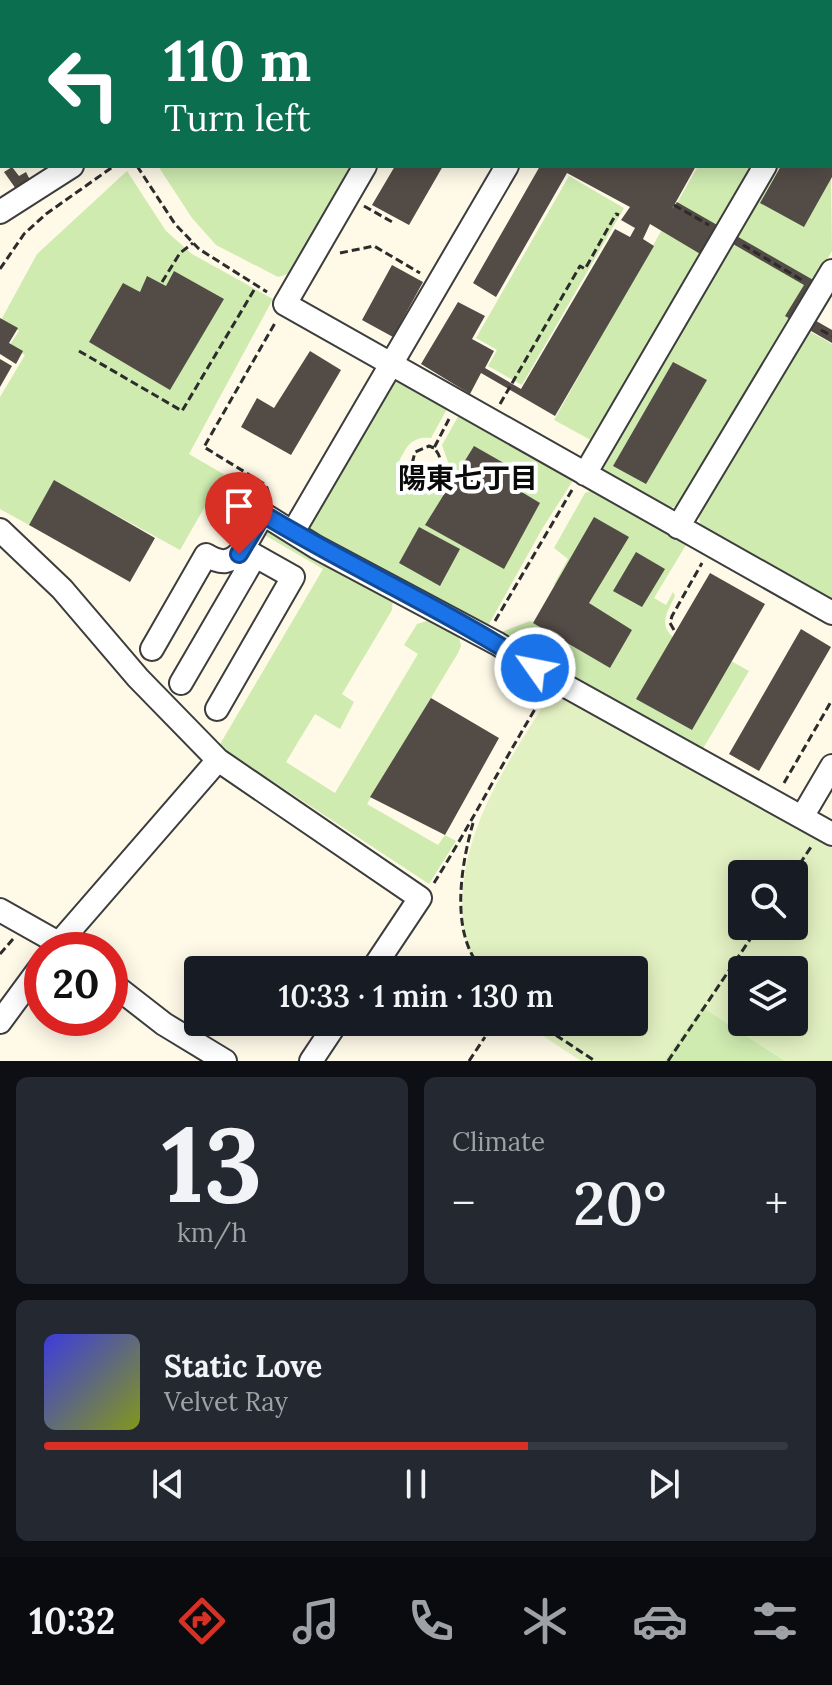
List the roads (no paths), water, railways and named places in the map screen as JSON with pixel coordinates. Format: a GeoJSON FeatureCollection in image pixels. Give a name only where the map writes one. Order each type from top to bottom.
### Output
{"type":"FeatureCollection","features":[{"type":"Feature","properties":{"kind":"street"},"geometry":{"type":"LineString","coordinates":[[0,212],[69,168]]}},
{"type":"Feature","properties":{"kind":"street"},"geometry":{"type":"LineString","coordinates":[[364,168],[285,304],[832,613]]}},
{"type":"Feature","properties":{"kind":"street"},"geometry":{"type":"LineString","coordinates":[[293,532],[506,168]]}},
{"type":"Feature","properties":{"kind":"street"},"geometry":{"type":"LineString","coordinates":[[584,474],[764,168]]}},
{"type":"Feature","properties":{"kind":"street"},"geometry":{"type":"LineString","coordinates":[[678,527],[832,271]]}},
{"type":"Feature","properties":{"kind":"street"},"geometry":{"type":"LineString","coordinates":[[181,683],[249,552],[263,514],[828,832]]}},
{"type":"Feature","properties":{"kind":"street"},"geometry":{"type":"LineString","coordinates":[[0,530],[62,589],[138,678],[218,760],[420,898],[381,956]]}},
{"type":"Feature","properties":{"kind":"street"},"geometry":{"type":"LineString","coordinates":[[152,649],[206,555],[223,563],[249,552]]}},
{"type":"Feature","properties":{"kind":"street"},"geometry":{"type":"LineString","coordinates":[[217,709],[293,577],[249,552]]}},
{"type":"Feature","properties":{"kind":"street"},"geometry":{"type":"LineString","coordinates":[[74,932],[218,760]]}},
{"type":"Feature","properties":{"kind":"street"},"geometry":{"type":"LineString","coordinates":[[802,817],[832,766]]}},
{"type":"Feature","properties":{"kind":"street"},"geometry":{"type":"LineString","coordinates":[[0,910],[36,932]]}},
{"type":"Feature","properties":{"kind":"street"},"geometry":{"type":"LineString","coordinates":[[0,1022],[24,989]]}},
{"type":"Feature","properties":{"kind":"street"},"geometry":{"type":"LineString","coordinates":[[128,996],[164,1024],[225,1061]]}},
{"type":"Feature","properties":{"kind":"street"},"geometry":{"type":"LineString","coordinates":[[311,1061],[328,1036]]}},
{"type":"Feature","properties":{"kind":"district","name":"陽東七丁目"},"geometry":{"type":"Point","coordinates":[468,478]}}]}
